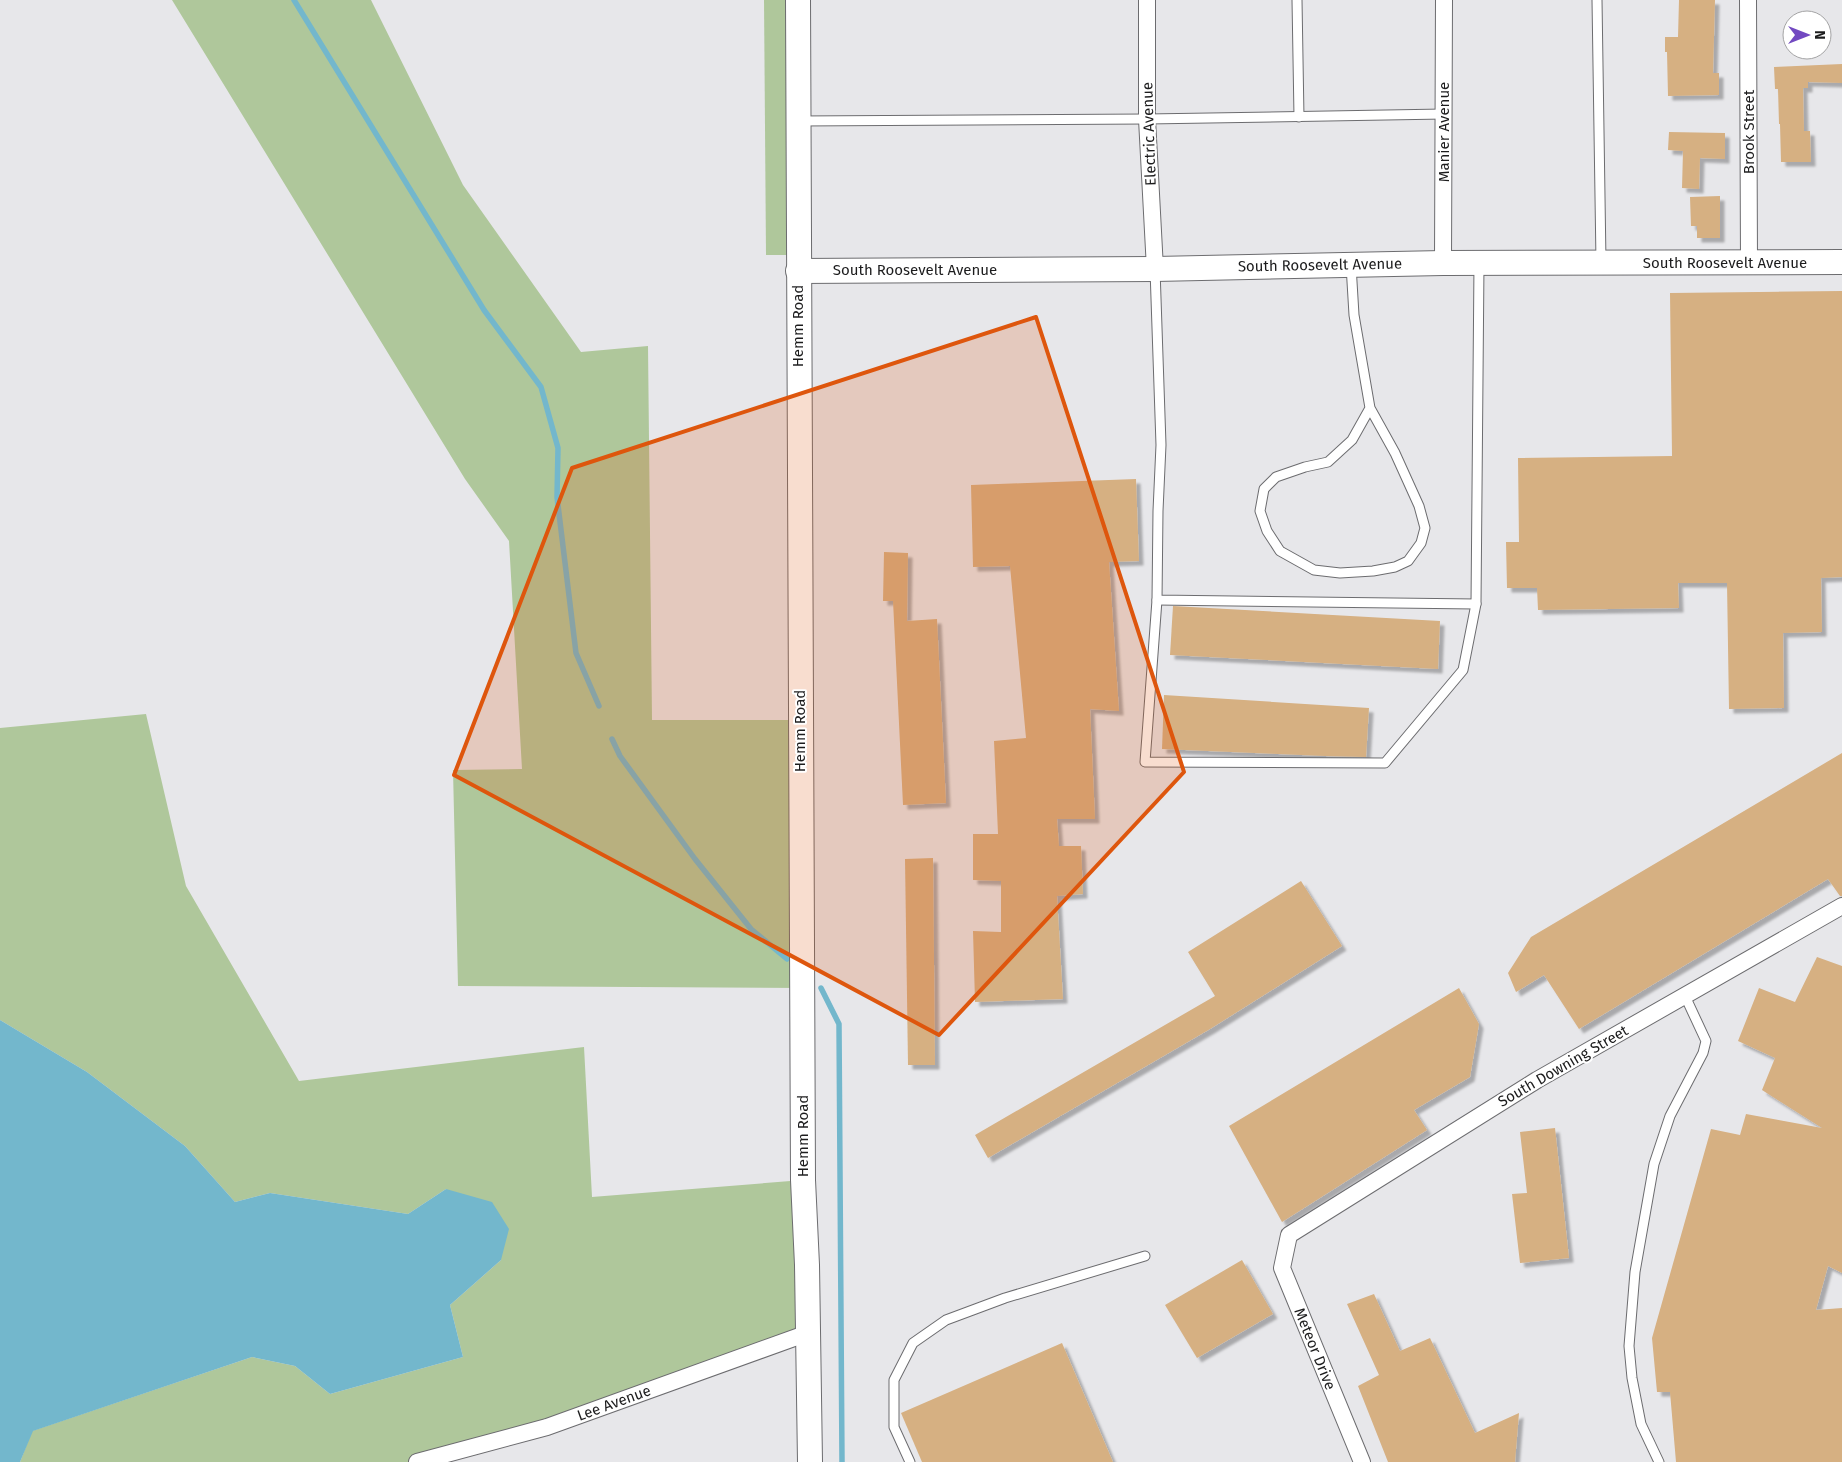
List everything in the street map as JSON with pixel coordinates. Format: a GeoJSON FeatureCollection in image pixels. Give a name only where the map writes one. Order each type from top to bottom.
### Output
{"type":"FeatureCollection","features":[{"type":"Feature","properties":{"kind":"street","name":"Hemm Road"},"geometry":{"type":"LineString","coordinates":[[798,0],[803,1180],[807,1265],[810,1462]]}},
{"type":"Feature","properties":{"kind":"street","name":"Electric Avenue"},"geometry":{"type":"LineString","coordinates":[[1147,0],[1147,120],[1156,269]]}},
{"type":"Feature","properties":{"kind":"street","name":"Manier Avenue"},"geometry":{"type":"LineString","coordinates":[[1443,263],[1444,0]]}},
{"type":"Feature","properties":{"kind":"street","name":"Brook Street"},"geometry":{"type":"LineString","coordinates":[[1748,0],[1749,264]]}},
{"type":"Feature","properties":{"kind":"street","name":"South Roosevelt Avenue"},"geometry":{"type":"LineString","coordinates":[[798,271],[1156,269],[1443,263],[1749,264],[1842,262]]}},
{"type":"Feature","properties":{"kind":"street","name":"South Downing Street"},"geometry":{"type":"LineString","coordinates":[[1289,1235],[1537,1080],[1842,906]]}},
{"type":"Feature","properties":{"kind":"street","name":"Meteor Drive"},"geometry":{"type":"LineString","coordinates":[[1289,1235],[1282,1268],[1362,1462]]}},
{"type":"Feature","properties":{"kind":"street","name":"Lee Avenue"},"geometry":{"type":"LineString","coordinates":[[417,1462],[547,1427],[808,1333]]}},
{"type":"Feature","properties":{"kind":"lane"},"geometry":{"type":"LineString","coordinates":[[1297,0],[1298,117]]}},
{"type":"Feature","properties":{"kind":"lane"},"geometry":{"type":"LineString","coordinates":[[1597,0],[1601,263]]}},
{"type":"Feature","properties":{"kind":"lane"},"geometry":{"type":"LineString","coordinates":[[798,121],[1147,120],[1444,114]]}},
{"type":"Feature","properties":{"kind":"lane"},"geometry":{"type":"LineString","coordinates":[[1156,269],[1161,445],[1157,600],[1145,762],[1386,763],[1464,670],[1476,604],[1479,263]]}},
{"type":"Feature","properties":{"kind":"lane"},"geometry":{"type":"LineString","coordinates":[[1351,265],[1354,315],[1370,408],[1395,453],[1419,506],[1425,528],[1421,543],[1408,561],[1395,567],[1373,571],[1340,573],[1314,570],[1280,551],[1267,531],[1260,510],[1264,489],[1276,477],[1304,466],[1328,462],[1352,440],[1370,408]]}},
{"type":"Feature","properties":{"kind":"lane"},"geometry":{"type":"LineString","coordinates":[[1157,600],[1476,604]]}},
{"type":"Feature","properties":{"kind":"lane"},"geometry":{"type":"LineString","coordinates":[[1659,1462],[1641,1424],[1632,1378],[1629,1346],[1635,1272],[1654,1164],[1670,1116],[1703,1053],[1706,1041],[1685,996]]}},
{"type":"Feature","properties":{"kind":"lane"},"geometry":{"type":"LineString","coordinates":[[910,1462],[894,1427],[894,1380],[914,1343],[946,1320],[1005,1298],[1145,1256]]}},
{"type":"Feature","properties":{"kind":"highlighted area"},"geometry":{"type":"Polygon","coordinates":[[[1036,317],[1184,772],[939,1035],[454,775],[572,468],[1036,317]]]}},
{"type":"Feature","properties":{"kind":"green space"},"geometry":{"type":"Polygon","coordinates":[[[172,0],[371,0],[463,185],[581,352],[648,346],[652,720],[800,720],[802,988],[458,986],[453,770],[522,769],[509,541],[465,479],[172,0]]]}},
{"type":"Feature","properties":{"kind":"green space"},"geometry":{"type":"Polygon","coordinates":[[[764,0],[798,0],[798,255],[766,255],[764,0]]]}},
{"type":"Feature","properties":{"kind":"green space"},"geometry":{"type":"Polygon","coordinates":[[[146,714],[186,886],[299,1081],[584,1047],[592,1197],[803,1180],[808,1333],[417,1462],[20,1462],[32,1431],[252,1357],[295,1366],[330,1394],[463,1357],[450,1305],[501,1260],[446,1189],[408,1214],[270,1193],[235,1202],[185,1146],[87,1072],[0,1020],[0,728],[146,714]]]}},
{"type":"Feature","properties":{"kind":"water"},"geometry":{"type":"Polygon","coordinates":[[[0,1020],[87,1072],[185,1146],[235,1202],[270,1193],[408,1214],[446,1189],[492,1202],[509,1229],[501,1260],[450,1305],[463,1357],[330,1394],[295,1366],[252,1357],[33,1431],[20,1462],[0,1462],[0,1020]]]}},
{"type":"Feature","properties":{"kind":"building"},"geometry":{"type":"Polygon","coordinates":[[[1679,0],[1715,0],[1713,73],[1719,73],[1719,95],[1668,96],[1665,37],[1678,37],[1679,0]]]}},
{"type":"Feature","properties":{"kind":"building"},"geometry":{"type":"Polygon","coordinates":[[[1842,64],[1842,83],[1808,82],[1808,88],[1803,88],[1804,131],[1810,131],[1811,162],[1781,162],[1778,89],[1775,89],[1774,67],[1842,64]]]}},
{"type":"Feature","properties":{"kind":"building"},"geometry":{"type":"Polygon","coordinates":[[[1669,132],[1725,133],[1725,159],[1700,158],[1699,189],[1682,188],[1683,151],[1668,150],[1669,132]]]}},
{"type":"Feature","properties":{"kind":"building"},"geometry":{"type":"Polygon","coordinates":[[[1720,196],[1720,238],[1697,238],[1697,226],[1691,226],[1690,197],[1720,196]]]}},
{"type":"Feature","properties":{"kind":"building"},"geometry":{"type":"Polygon","coordinates":[[[1842,291],[1842,577],[1821,578],[1822,632],[1783,633],[1784,708],[1729,709],[1727,583],[1678,583],[1679,608],[1538,610],[1537,588],[1507,588],[1506,542],[1519,542],[1518,458],[1672,456],[1670,293],[1842,291]]]}},
{"type":"Feature","properties":{"kind":"building"},"geometry":{"type":"Polygon","coordinates":[[[1136,479],[1139,561],[1109,562],[1119,711],[1090,709],[1095,819],[1057,819],[1059,846],[1081,846],[1083,894],[1057,896],[1063,999],[975,1002],[973,931],[1001,932],[1001,881],[973,880],[973,834],[998,834],[994,741],[1026,738],[1010,566],[973,567],[971,485],[1136,479]]]}},
{"type":"Feature","properties":{"kind":"building"},"geometry":{"type":"Polygon","coordinates":[[[884,552],[908,553],[907,621],[937,619],[946,803],[903,805],[893,601],[883,601],[884,552]]]}},
{"type":"Feature","properties":{"kind":"building"},"geometry":{"type":"Polygon","coordinates":[[[1173,606],[1440,621],[1438,669],[1170,655],[1173,606]]]}},
{"type":"Feature","properties":{"kind":"building"},"geometry":{"type":"Polygon","coordinates":[[[1164,695],[1369,708],[1366,757],[1162,749],[1164,695]]]}},
{"type":"Feature","properties":{"kind":"building"},"geometry":{"type":"Polygon","coordinates":[[[1842,753],[1842,896],[1840,896],[1828,879],[1579,1029],[1544,975],[1516,992],[1508,973],[1531,937],[1842,753]]]}},
{"type":"Feature","properties":{"kind":"building"},"geometry":{"type":"Polygon","coordinates":[[[933,858],[935,1065],[908,1065],[905,859],[933,858]]]}},
{"type":"Feature","properties":{"kind":"building"},"geometry":{"type":"Polygon","coordinates":[[[1301,881],[1342,946],[1210,1029],[988,1158],[975,1135],[1215,996],[1188,952],[1301,881]]]}},
{"type":"Feature","properties":{"kind":"building"},"geometry":{"type":"Polygon","coordinates":[[[1817,957],[1842,966],[1842,1273],[1828,1266],[1816,1310],[1842,1308],[1842,1462],[1676,1462],[1670,1392],[1657,1392],[1652,1338],[1711,1129],[1740,1135],[1746,1114],[1822,1128],[1762,1090],[1775,1058],[1738,1041],[1759,988],[1795,1002],[1817,957]]]}},
{"type":"Feature","properties":{"kind":"building"},"geometry":{"type":"Polygon","coordinates":[[[1459,988],[1479,1024],[1470,1077],[1414,1110],[1427,1130],[1282,1222],[1229,1126],[1459,988]]]}},
{"type":"Feature","properties":{"kind":"building"},"geometry":{"type":"Polygon","coordinates":[[[1555,1128],[1569,1258],[1520,1263],[1512,1194],[1527,1193],[1520,1132],[1555,1128]]]}},
{"type":"Feature","properties":{"kind":"building"},"geometry":{"type":"Polygon","coordinates":[[[1242,1260],[1273,1314],[1197,1358],[1165,1305],[1242,1260]]]}},
{"type":"Feature","properties":{"kind":"building"},"geometry":{"type":"Polygon","coordinates":[[[1374,1294],[1400,1351],[1430,1338],[1475,1433],[1519,1413],[1515,1462],[1388,1462],[1358,1386],[1379,1375],[1347,1304],[1374,1294]]]}},
{"type":"Feature","properties":{"kind":"building"},"geometry":{"type":"Polygon","coordinates":[[[1062,1343],[1113,1462],[922,1462],[901,1413],[1062,1343]]]}},
{"type":"Feature","properties":{"kind":"waterway"},"geometry":{"type":"LineString","coordinates":[[294,0],[484,310],[541,387],[558,448],[557,497],[576,653],[599,706]]}},
{"type":"Feature","properties":{"kind":"waterway"},"geometry":{"type":"LineString","coordinates":[[612,739],[620,756],[695,859],[751,929],[787,959]]}},
{"type":"Feature","properties":{"kind":"waterway"},"geometry":{"type":"LineString","coordinates":[[821,988],[839,1024],[842,1462]]}}]}
